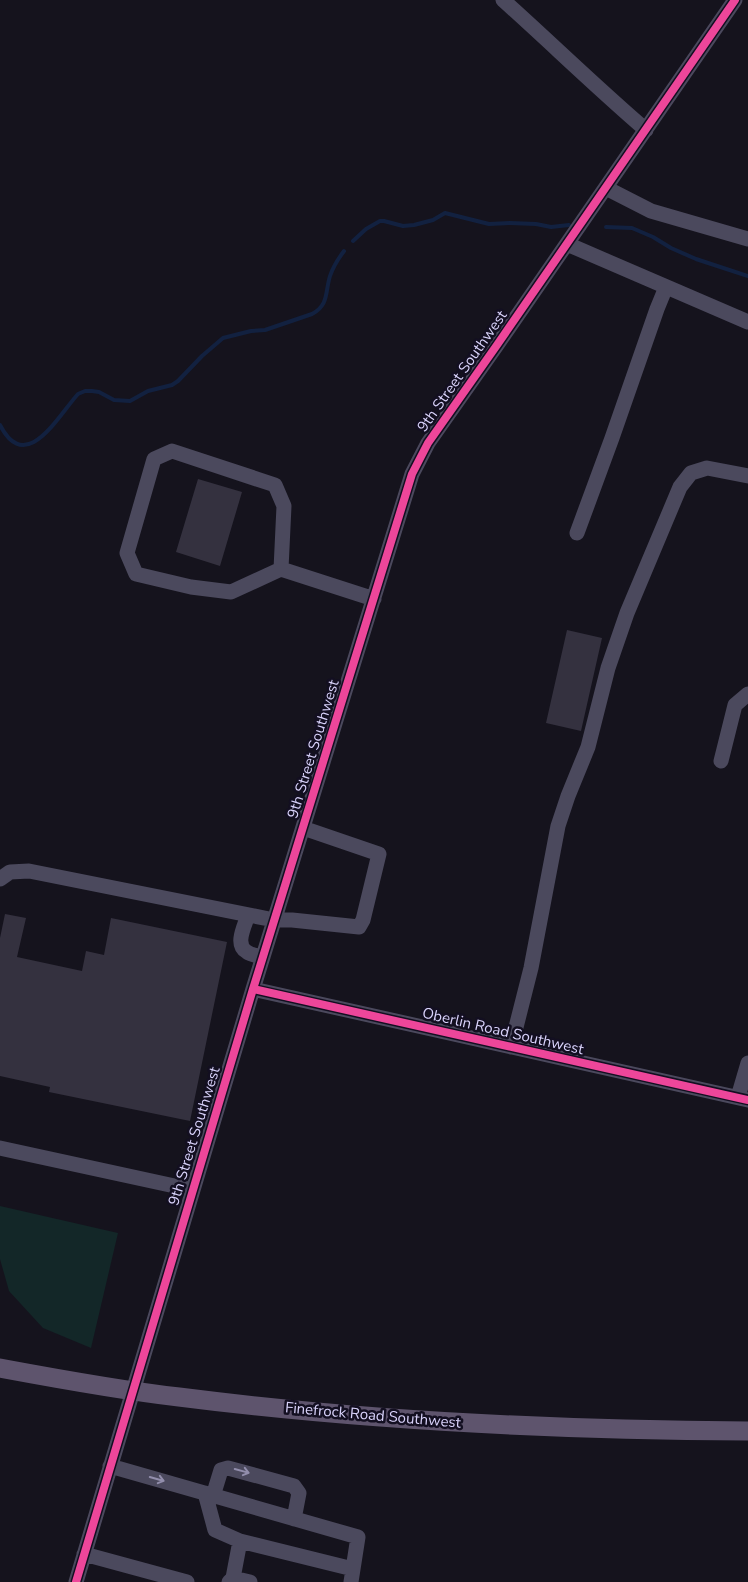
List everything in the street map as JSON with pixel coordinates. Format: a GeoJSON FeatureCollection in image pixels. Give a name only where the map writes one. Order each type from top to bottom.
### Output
{"type":"FeatureCollection","features":[{"type":"Feature","properties":{"kind":"main road","name":"Finefrock Road Southwest"},"geometry":{"type":"LineString","coordinates":[[0,1368],[178,1397],[358,1414],[480,1423],[654,1430],[748,1431]]}},
{"type":"Feature","properties":{"kind":"street"},"geometry":{"type":"LineString","coordinates":[[503,0],[646,130]]}},
{"type":"Feature","properties":{"kind":"street","name":"9th Street Southwest"},"geometry":{"type":"LineString","coordinates":[[76,1582],[262,957],[412,474],[419,458],[443,421],[735,0]]}},
{"type":"Feature","properties":{"kind":"street"},"geometry":{"type":"LineString","coordinates":[[606,188],[651,211],[748,238]]}},
{"type":"Feature","properties":{"kind":"street"},"geometry":{"type":"LineString","coordinates":[[567,244],[748,322]]}},
{"type":"Feature","properties":{"kind":"street"},"geometry":{"type":"LineString","coordinates":[[577,533],[666,287]]}},
{"type":"Feature","properties":{"kind":"street"},"geometry":{"type":"LineString","coordinates":[[282,569],[284,506],[275,485],[172,451],[154,459],[127,553],[136,574],[192,588],[231,592],[282,569],[374,599]]}},
{"type":"Feature","properties":{"kind":"street"},"geometry":{"type":"LineString","coordinates":[[510,1047],[531,968],[558,826],[588,747],[608,668],[627,613],[680,488],[691,474],[707,468],[748,476]]}},
{"type":"Feature","properties":{"kind":"street"},"geometry":{"type":"LineString","coordinates":[[721,761],[735,706],[748,694]]}},
{"type":"Feature","properties":{"kind":"street"},"geometry":{"type":"LineString","coordinates":[[0,879],[10,872],[29,872],[274,920],[359,927],[363,920],[379,854],[303,828]]}},
{"type":"Feature","properties":{"kind":"street"},"geometry":{"type":"LineString","coordinates":[[248,915],[240,940],[241,946],[246,952],[262,957]]}},
{"type":"Feature","properties":{"kind":"street","name":"Oberlin Road Southwest"},"geometry":{"type":"LineString","coordinates":[[253,989],[743,1098]]}},
{"type":"Feature","properties":{"kind":"street"},"geometry":{"type":"LineString","coordinates":[[743,1098],[748,1063]]}},
{"type":"Feature","properties":{"kind":"street"},"geometry":{"type":"LineString","coordinates":[[0,1148],[193,1190]]}},
{"type":"Feature","properties":{"kind":"street"},"geometry":{"type":"LineString","coordinates":[[110,1466],[209,1495],[294,1519],[358,1538],[352,1575],[214,1530],[209,1495],[221,1470],[228,1468],[294,1486],[299,1493],[294,1519]]}},
{"type":"Feature","properties":{"kind":"street"},"geometry":{"type":"LineString","coordinates":[[240,1540],[231,1580],[250,1582]]}},
{"type":"Feature","properties":{"kind":"street"},"geometry":{"type":"LineString","coordinates":[[84,1554],[187,1582]]}},
{"type":"Feature","properties":{"kind":"green space"},"geometry":{"type":"Polygon","coordinates":[[[0,1206],[118,1233],[91,1348],[43,1328],[9,1291],[0,1259],[0,1206]]]}},
{"type":"Feature","properties":{"kind":"building"},"geometry":{"type":"Polygon","coordinates":[[[198,479],[242,492],[220,566],[176,552],[198,479]]]}},
{"type":"Feature","properties":{"kind":"building"},"geometry":{"type":"Polygon","coordinates":[[[567,630],[602,638],[581,731],[546,723],[567,630]]]}},
{"type":"Feature","properties":{"kind":"building"},"geometry":{"type":"Polygon","coordinates":[[[5,914],[26,918],[17,957],[82,971],[86,951],[104,955],[111,918],[227,942],[190,1121],[49,1092],[50,1087],[0,1076],[0,938],[5,914]]]}},
{"type":"Feature","properties":{"kind":"waterway"},"geometry":{"type":"LineString","coordinates":[[353,241],[366,229],[380,221],[403,226],[414,225],[433,220],[445,213],[489,224],[536,224],[551,227],[569,225]]}},
{"type":"Feature","properties":{"kind":"waterway"},"geometry":{"type":"LineString","coordinates":[[606,227],[632,228],[696,259],[748,276]]}},
{"type":"Feature","properties":{"kind":"waterway"},"geometry":{"type":"LineString","coordinates":[[0,425],[10,439],[20,445],[31,443],[41,437],[51,427],[78,394],[85,391],[99,392],[114,400],[130,401],[148,391],[172,385],[223,338],[251,331],[265,330],[312,314],[321,307],[326,298],[330,276],[344,251]]}},
{"type":"Feature","properties":{"kind":"cycle path"},"geometry":{"type":"LineString","coordinates":[[76,1582],[253,989],[412,474],[428,443],[735,0]]}},
{"type":"Feature","properties":{"kind":"cycle path"},"geometry":{"type":"LineString","coordinates":[[253,989],[748,1100]]}}]}
